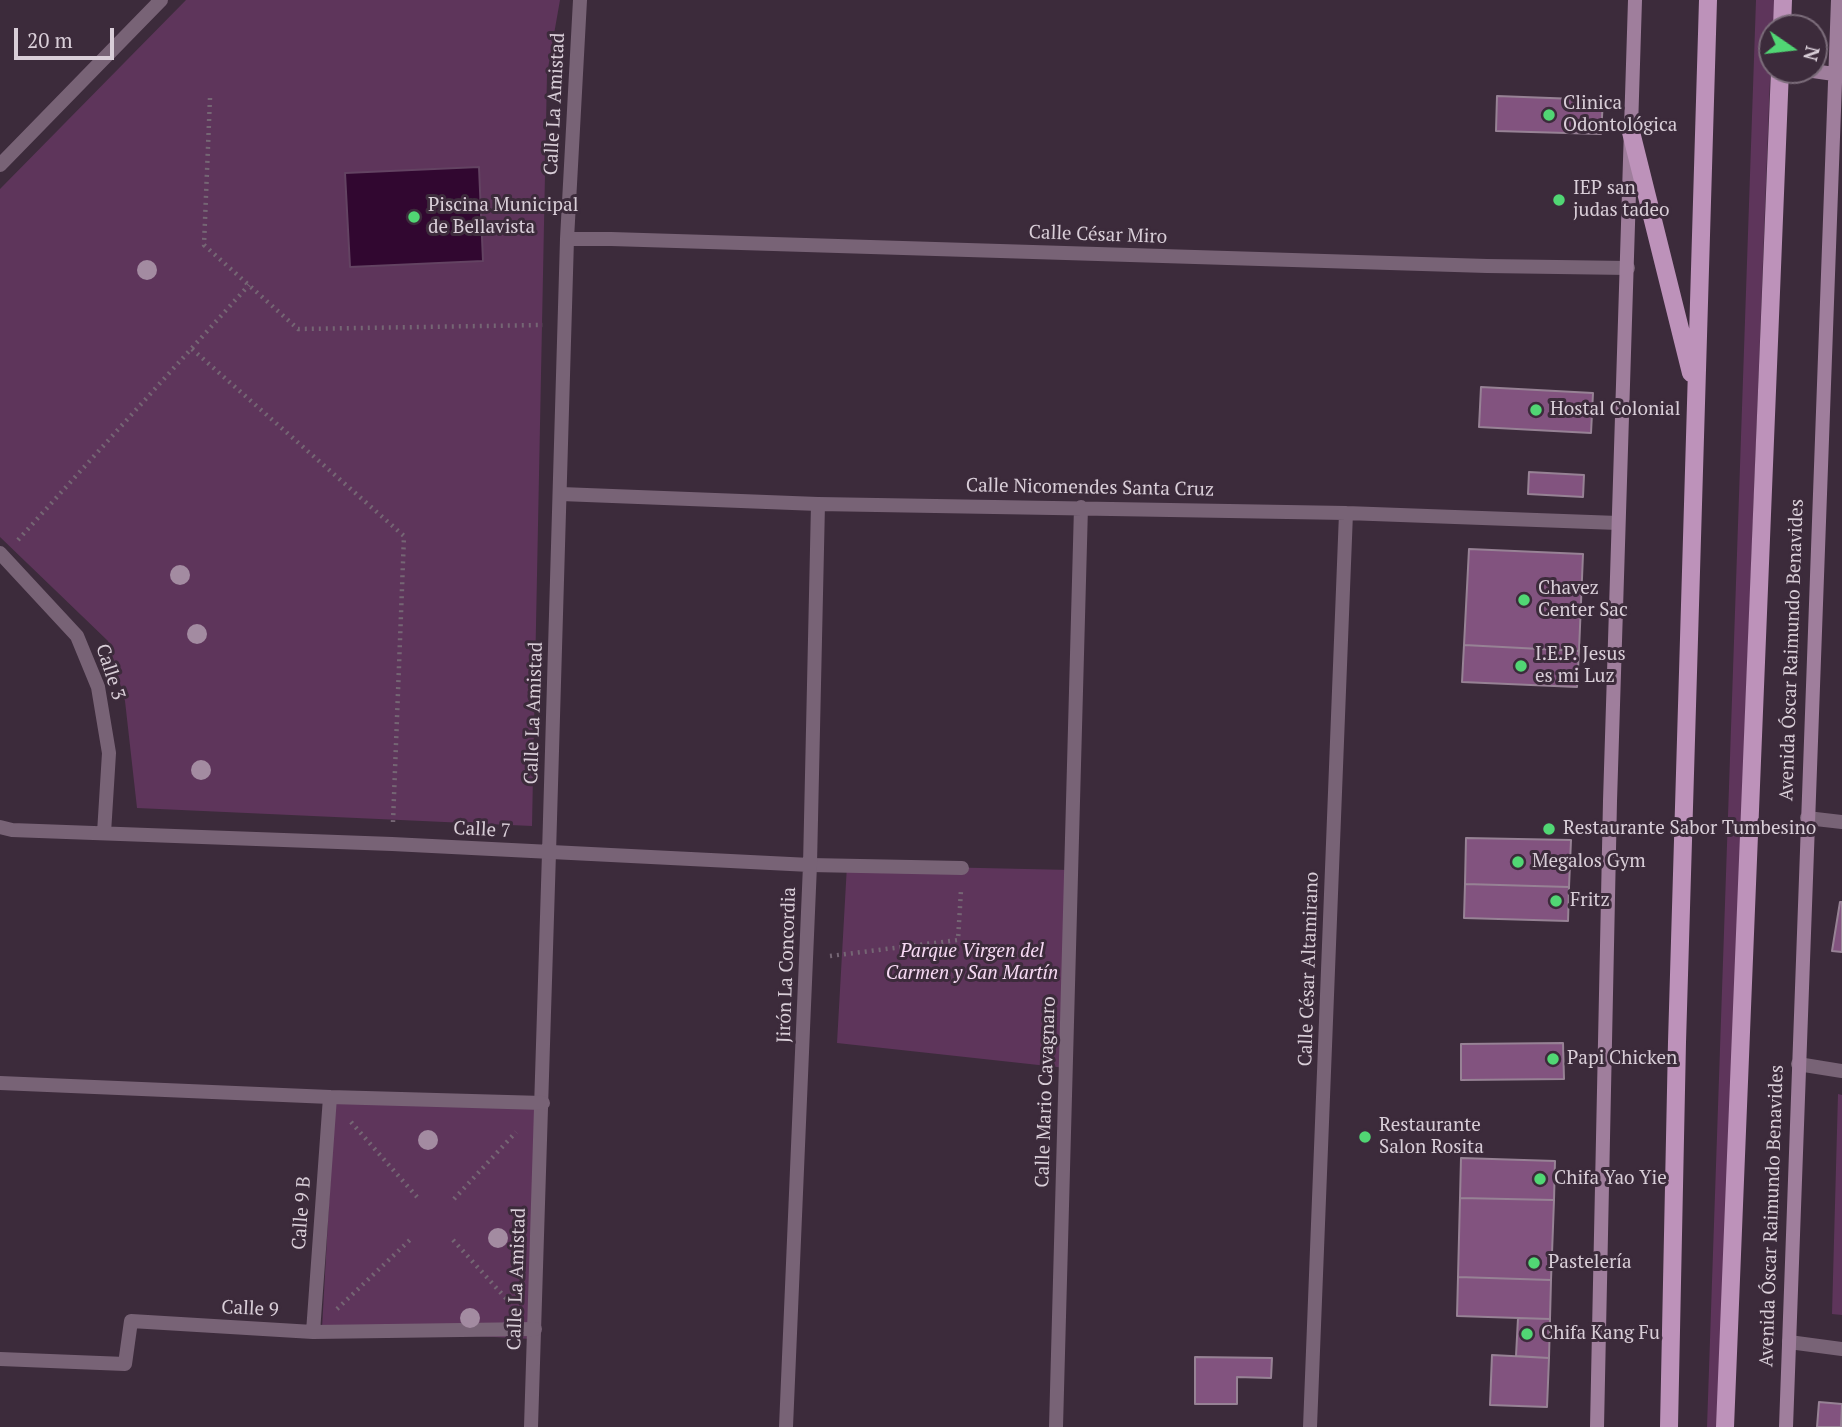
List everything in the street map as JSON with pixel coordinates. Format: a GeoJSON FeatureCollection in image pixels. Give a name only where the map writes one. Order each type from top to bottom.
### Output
{"type":"FeatureCollection","features":[{"type":"Feature","properties":{"kind":"main road"},"geometry":{"type":"LineString","coordinates":[[1597,1427],[1610,801],[1635,0]]}},
{"type":"Feature","properties":{"kind":"main road"},"geometry":{"type":"LineString","coordinates":[[1669,1427],[1677,1042],[1708,0]]}},
{"type":"Feature","properties":{"kind":"main road","name":"Avenida Óscar Raimundo Benavides"},"geometry":{"type":"LineString","coordinates":[[1786,1427],[1807,818],[1838,75],[1838,0]]}},
{"type":"Feature","properties":{"kind":"main road","name":"Avenida Óscar Raimundo Benavides"},"geometry":{"type":"LineString","coordinates":[[1725,1427],[1779,84]]}},
{"type":"Feature","properties":{"kind":"main road"},"geometry":{"type":"LineString","coordinates":[[1631,132],[1696,395]]}},
{"type":"Feature","properties":{"kind":"street"},"geometry":{"type":"LineString","coordinates":[[0,165],[161,0]]}},
{"type":"Feature","properties":{"kind":"street","name":"Calle La Amistad"},"geometry":{"type":"LineString","coordinates":[[531,1427],[543,1103],[567,239],[580,0]]}},
{"type":"Feature","properties":{"kind":"street","name":"Calle César Miro"},"geometry":{"type":"LineString","coordinates":[[567,239],[1628,268]]}},
{"type":"Feature","properties":{"kind":"street","name":"Calle Nicomendes Santa Cruz"},"geometry":{"type":"LineString","coordinates":[[561,494],[818,504],[1346,513],[1618,523]]}},
{"type":"Feature","properties":{"kind":"street","name":"Jirón La Concordia"},"geometry":{"type":"LineString","coordinates":[[786,1427],[810,864],[818,504]]}},
{"type":"Feature","properties":{"kind":"street","name":"Calle Mario Cavagnaro"},"geometry":{"type":"LineString","coordinates":[[1056,1427],[1081,507]]}},
{"type":"Feature","properties":{"kind":"street","name":"Calle César Altamirano"},"geometry":{"type":"LineString","coordinates":[[1310,1427],[1346,513]]}},
{"type":"Feature","properties":{"kind":"street","name":"Calle 3"},"geometry":{"type":"LineString","coordinates":[[1,555],[77,636],[98,687],[109,753],[104,833]]}},
{"type":"Feature","properties":{"kind":"street"},"geometry":{"type":"LineString","coordinates":[[1807,818],[1842,822]]}},
{"type":"Feature","properties":{"kind":"street","name":"Calle 7"},"geometry":{"type":"LineString","coordinates":[[0,827],[12,830],[392,844],[549,853],[962,868]]}},
{"type":"Feature","properties":{"kind":"street"},"geometry":{"type":"LineString","coordinates":[[1798,1064],[1842,1071]]}},
{"type":"Feature","properties":{"kind":"street"},"geometry":{"type":"LineString","coordinates":[[0,1083],[543,1103]]}},
{"type":"Feature","properties":{"kind":"street","name":"Calle 9 B"},"geometry":{"type":"LineString","coordinates":[[313,1332],[330,1097]]}},
{"type":"Feature","properties":{"kind":"street","name":"Calle 9"},"geometry":{"type":"LineString","coordinates":[[0,1359],[125,1364],[131,1321],[313,1332],[535,1329]]}},
{"type":"Feature","properties":{"kind":"street"},"geometry":{"type":"LineString","coordinates":[[1788,1342],[1842,1349]]}},
{"type":"Feature","properties":{"kind":"path"},"geometry":{"type":"LineString","coordinates":[[210,98],[204,245],[298,329],[565,325]]}},
{"type":"Feature","properties":{"kind":"path"},"geometry":{"type":"LineString","coordinates":[[1,555],[249,285]]}},
{"type":"Feature","properties":{"kind":"path"},"geometry":{"type":"LineString","coordinates":[[192,349],[404,536],[392,844]]}},
{"type":"Feature","properties":{"kind":"path"},"geometry":{"type":"LineString","coordinates":[[806,959],[958,940],[962,868]]}},
{"type":"Feature","properties":{"kind":"path"},"geometry":{"type":"LineString","coordinates":[[330,1097],[416,1197]]}},
{"type":"Feature","properties":{"kind":"path"},"geometry":{"type":"LineString","coordinates":[[454,1199],[543,1103]]}},
{"type":"Feature","properties":{"kind":"path"},"geometry":{"type":"LineString","coordinates":[[313,1332],[413,1237]]}},
{"type":"Feature","properties":{"kind":"path"},"geometry":{"type":"LineString","coordinates":[[453,1240],[535,1329]]}},
{"type":"Feature","properties":{"kind":"green space"},"geometry":{"type":"Polygon","coordinates":[[[186,0],[560,0],[547,74],[532,826],[137,808],[125,701],[108,641],[0,537],[0,189],[186,0]]]}},
{"type":"Feature","properties":{"kind":"green space"},"geometry":{"type":"Polygon","coordinates":[[[1756,0],[1776,0],[1776,14],[1758,14],[1758,84],[1770,84],[1718,1427],[1707,1427],[1756,0]]]}},
{"type":"Feature","properties":{"kind":"green space","name":"Parque Virgen del Carmen y San Martín"},"geometry":{"type":"Polygon","coordinates":[[[847,865],[1071,870],[1066,1068],[837,1043],[847,865]]]}},
{"type":"Feature","properties":{"kind":"green space"},"geometry":{"type":"Polygon","coordinates":[[[1838,1094],[1842,1095],[1842,1315],[1832,1314],[1838,1094]]]}},
{"type":"Feature","properties":{"kind":"green space"},"geometry":{"type":"Polygon","coordinates":[[[335,1095],[544,1106],[532,1339],[322,1328],[335,1095]]]}},
{"type":"Feature","properties":{"kind":"shaded area","name":"Piscina Municipal de Bellavista"},"geometry":{"type":"Polygon","coordinates":[[[479,167],[483,261],[350,267],[345,173],[479,167]]]}},
{"type":"Feature","properties":{"kind":"building","name":"Clinica Odontológica"},"geometry":{"type":"Polygon","coordinates":[[[1497,96],[1603,100],[1601,134],[1496,131],[1497,96]]]}},
{"type":"Feature","properties":{"kind":"building","name":"Hostal Colonial"},"geometry":{"type":"Polygon","coordinates":[[[1481,387],[1593,393],[1591,433],[1479,427],[1481,387]]]}},
{"type":"Feature","properties":{"kind":"building"},"geometry":{"type":"Polygon","coordinates":[[[1529,472],[1584,475],[1583,497],[1528,494],[1529,472]]]}},
{"type":"Feature","properties":{"kind":"building","name":"Chavez Center Sac"},"geometry":{"type":"Polygon","coordinates":[[[1469,549],[1583,554],[1579,651],[1464,645],[1469,549]]]}},
{"type":"Feature","properties":{"kind":"building","name":"I.E.P. Jesus es mi Luz"},"geometry":{"type":"Polygon","coordinates":[[[1464,645],[1579,651],[1577,687],[1462,682],[1464,645]]]}},
{"type":"Feature","properties":{"kind":"building","name":"Megalos Gym"},"geometry":{"type":"Polygon","coordinates":[[[1466,838],[1571,840],[1569,887],[1465,884],[1466,838]]]}},
{"type":"Feature","properties":{"kind":"building"},"geometry":{"type":"Polygon","coordinates":[[[1465,884],[1569,887],[1568,921],[1464,918],[1465,884]]]}},
{"type":"Feature","properties":{"kind":"building"},"geometry":{"type":"Polygon","coordinates":[[[1842,902],[1842,952],[1832,951],[1842,902]]]}},
{"type":"Feature","properties":{"kind":"building"},"geometry":{"type":"Polygon","coordinates":[[[1563,1043],[1564,1079],[1461,1080],[1461,1044],[1563,1043]]]}},
{"type":"Feature","properties":{"kind":"building"},"geometry":{"type":"Polygon","coordinates":[[[1461,1158],[1555,1161],[1554,1200],[1460,1198],[1461,1158]]]}},
{"type":"Feature","properties":{"kind":"building"},"geometry":{"type":"Polygon","coordinates":[[[1460,1198],[1554,1200],[1551,1280],[1458,1277],[1460,1198]]]}},
{"type":"Feature","properties":{"kind":"building"},"geometry":{"type":"Polygon","coordinates":[[[1458,1277],[1551,1280],[1550,1319],[1457,1316],[1458,1277]]]}},
{"type":"Feature","properties":{"kind":"building"},"geometry":{"type":"Polygon","coordinates":[[[1518,1318],[1550,1319],[1549,1358],[1516,1356],[1518,1318]]]}},
{"type":"Feature","properties":{"kind":"building"},"geometry":{"type":"Polygon","coordinates":[[[1492,1355],[1549,1358],[1547,1407],[1490,1405],[1492,1355]]]}},
{"type":"Feature","properties":{"kind":"building"},"geometry":{"type":"Polygon","coordinates":[[[1195,1357],[1272,1358],[1271,1378],[1237,1377],[1237,1404],[1195,1404],[1195,1357]]]}},
{"type":"Feature","properties":{"kind":"building"},"geometry":{"type":"Polygon","coordinates":[[[1819,1402],[1842,1404],[1841,1427],[1817,1427],[1819,1402]]]}},
{"type":"Feature","properties":{"kind":"place","name":"Clinica Odontológica"},"geometry":{"type":"Point","coordinates":[1549,115]}},
{"type":"Feature","properties":{"kind":"place","name":"IEP san judas tadeo"},"geometry":{"type":"Point","coordinates":[1559,200]}},
{"type":"Feature","properties":{"kind":"place","name":"Piscina Municipal de Bellavista"},"geometry":{"type":"Point","coordinates":[414,217]}},
{"type":"Feature","properties":{"kind":"place","name":"Hostal Colonial"},"geometry":{"type":"Point","coordinates":[1536,410]}},
{"type":"Feature","properties":{"kind":"place","name":"Chavez Center Sac"},"geometry":{"type":"Point","coordinates":[1524,600]}},
{"type":"Feature","properties":{"kind":"place","name":"I.E.P. Jesus es mi Luz"},"geometry":{"type":"Point","coordinates":[1521,666]}},
{"type":"Feature","properties":{"kind":"place","name":"Restaurante Sabor Tumbesino"},"geometry":{"type":"Point","coordinates":[1549,829]}},
{"type":"Feature","properties":{"kind":"place","name":"Megalos Gym"},"geometry":{"type":"Point","coordinates":[1518,862]}},
{"type":"Feature","properties":{"kind":"place","name":"Fritz"},"geometry":{"type":"Point","coordinates":[1556,901]}},
{"type":"Feature","properties":{"kind":"place","name":"Papi Chicken"},"geometry":{"type":"Point","coordinates":[1553,1059]}},
{"type":"Feature","properties":{"kind":"place","name":"Restaurante Salon Rosita"},"geometry":{"type":"Point","coordinates":[1365,1137]}},
{"type":"Feature","properties":{"kind":"place","name":"Chifa Yao Yie"},"geometry":{"type":"Point","coordinates":[1540,1179]}},
{"type":"Feature","properties":{"kind":"place","name":"Pastelería"},"geometry":{"type":"Point","coordinates":[1534,1263]}},
{"type":"Feature","properties":{"kind":"place","name":"Chifa Kang Fu"},"geometry":{"type":"Point","coordinates":[1527,1334]}}]}
